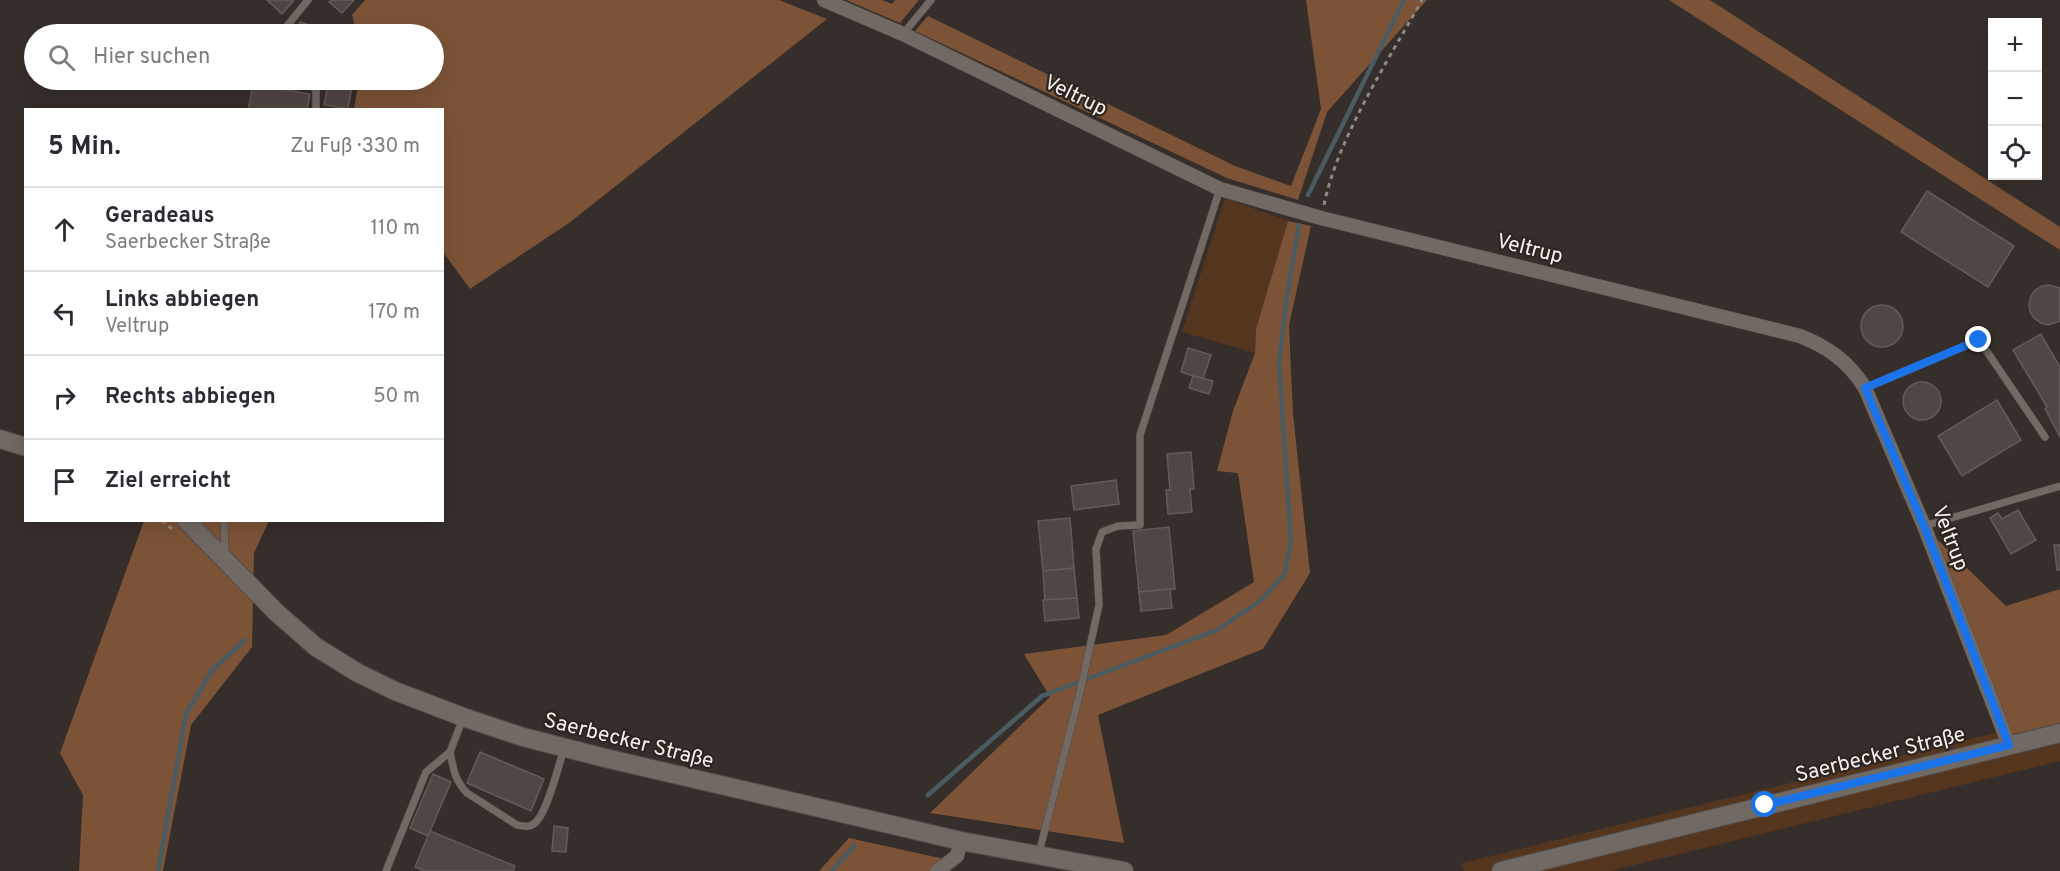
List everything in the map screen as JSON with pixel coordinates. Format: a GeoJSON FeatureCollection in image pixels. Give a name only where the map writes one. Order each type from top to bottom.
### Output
{"type":"FeatureCollection","features":[{"type":"Feature","properties":{"kind":"main road"},"geometry":{"type":"LineString","coordinates":[[0,439],[24,446]]}},
{"type":"Feature","properties":{"kind":"main road","name":"Saerbecker Straße"},"geometry":{"type":"LineString","coordinates":[[188,522],[277,613],[316,647],[335,660],[395,691],[463,717],[564,748],[961,841],[1124,871]]}},
{"type":"Feature","properties":{"kind":"main road","name":"Saerbecker Straße"},"geometry":{"type":"LineString","coordinates":[[1501,871],[2060,733]]}},
{"type":"Feature","properties":{"kind":"street","name":"Veltrup"},"geometry":{"type":"LineString","coordinates":[[824,0],[903,34],[1220,189],[1321,218],[1800,336],[1819,343],[1836,354],[1865,388],[1924,526],[2009,745]]}},
{"type":"Feature","properties":{"kind":"street"},"geometry":{"type":"LineString","coordinates":[[937,871],[957,856],[961,841]]}},
{"type":"Feature","properties":{"kind":"lane"},"geometry":{"type":"LineString","coordinates":[[288,24],[308,0]]}},
{"type":"Feature","properties":{"kind":"lane"},"geometry":{"type":"LineString","coordinates":[[903,34],[931,0]]}},
{"type":"Feature","properties":{"kind":"lane"},"geometry":{"type":"LineString","coordinates":[[315,90],[316,108]]}},
{"type":"Feature","properties":{"kind":"lane"},"geometry":{"type":"LineString","coordinates":[[1038,856],[1080,692],[1099,606],[1096,549],[1102,532],[1118,526],[1140,525],[1140,435],[1220,189]]}},
{"type":"Feature","properties":{"kind":"lane"},"geometry":{"type":"LineString","coordinates":[[1865,388],[1979,340],[2045,437]]}},
{"type":"Feature","properties":{"kind":"lane"},"geometry":{"type":"LineString","coordinates":[[1924,526],[2060,486]]}},
{"type":"Feature","properties":{"kind":"lane"},"geometry":{"type":"LineString","coordinates":[[225,522],[226,560]]}},
{"type":"Feature","properties":{"kind":"lane"},"geometry":{"type":"LineString","coordinates":[[386,871],[426,772],[450,752],[463,717]]}},
{"type":"Feature","properties":{"kind":"lane"},"geometry":{"type":"LineString","coordinates":[[450,752],[454,772],[466,793],[517,825],[526,827],[534,824],[540,815],[552,788],[564,748]]}},
{"type":"Feature","properties":{"kind":"path"},"geometry":{"type":"LineString","coordinates":[[1321,218],[1325,196],[1340,155],[1361,110],[1422,0]]}},
{"type":"Feature","properties":{"kind":"shaded area"},"geometry":{"type":"Polygon","coordinates":[[[365,0],[779,0],[827,19],[569,223],[470,289],[444,253],[444,108],[354,108],[357,90],[444,90],[444,24],[354,24],[352,15],[365,0]]]}},
{"type":"Feature","properties":{"kind":"shaded area"},"geometry":{"type":"Polygon","coordinates":[[[846,0],[882,0],[892,4],[895,0],[919,0],[900,23],[846,0]]]}},
{"type":"Feature","properties":{"kind":"shaded area"},"geometry":{"type":"Polygon","coordinates":[[[1306,0],[1427,0],[1327,112],[1298,200],[1227,178],[915,31],[928,16],[1235,166],[1291,186],[1321,109],[1306,0]]]}},
{"type":"Feature","properties":{"kind":"shaded area"},"geometry":{"type":"Polygon","coordinates":[[[1669,0],[1710,0],[2060,227],[2060,250],[1669,0]]]}},
{"type":"Feature","properties":{"kind":"shaded area"},"geometry":{"type":"Polygon","coordinates":[[[1225,198],[1288,221],[1256,329],[1255,353],[1182,332],[1225,198]]]}},
{"type":"Feature","properties":{"kind":"shaded area"},"geometry":{"type":"Polygon","coordinates":[[[1288,221],[1311,226],[1289,325],[1293,414],[1310,573],[1263,649],[1098,715],[1124,843],[930,813],[1050,697],[1024,654],[1166,635],[1254,582],[1238,473],[1217,471],[1233,411],[1255,353],[1256,329],[1288,221]]]}},
{"type":"Feature","properties":{"kind":"shaded area"},"geometry":{"type":"Polygon","coordinates":[[[144,522],[269,522],[254,553],[252,647],[191,725],[163,871],[79,871],[83,795],[60,753],[144,522]]]}},
{"type":"Feature","properties":{"kind":"shaded area"},"geometry":{"type":"Polygon","coordinates":[[[1934,536],[2006,606],[2060,589],[2060,733],[2009,745],[1934,536]]]}},
{"type":"Feature","properties":{"kind":"shaded area"},"geometry":{"type":"Polygon","coordinates":[[[2003,731],[2060,733],[2060,761],[1610,871],[1464,871],[1462,863],[2003,731]]]}},
{"type":"Feature","properties":{"kind":"shaded area"},"geometry":{"type":"Polygon","coordinates":[[[849,838],[958,862],[947,871],[819,871],[849,838]]]}},
{"type":"Feature","properties":{"kind":"building"},"geometry":{"type":"Polygon","coordinates":[[[267,0],[294,0],[282,14],[267,0]]]}},
{"type":"Feature","properties":{"kind":"building"},"geometry":{"type":"Polygon","coordinates":[[[331,0],[354,0],[342,13],[329,2],[331,0]]]}},
{"type":"Feature","properties":{"kind":"building"},"geometry":{"type":"Polygon","coordinates":[[[252,90],[287,90],[310,94],[307,108],[248,108],[252,90]]]}},
{"type":"Feature","properties":{"kind":"building"},"geometry":{"type":"Polygon","coordinates":[[[327,90],[351,90],[348,108],[324,105],[327,90]]]}},
{"type":"Feature","properties":{"kind":"building"},"geometry":{"type":"Polygon","coordinates":[[[1927,191],[2014,246],[1988,287],[1901,232],[1927,191]]]}},
{"type":"Feature","properties":{"kind":"building"},"geometry":{"type":"Polygon","coordinates":[[[2049,285],[2060,288],[2060,321],[2048,325],[2034,318],[2029,304],[2035,290],[2049,285]]]}},
{"type":"Feature","properties":{"kind":"building"},"geometry":{"type":"Polygon","coordinates":[[[1882,305],[1890,306],[1897,311],[1902,318],[1902,334],[1897,341],[1890,346],[1882,347],[1874,346],[1867,341],[1862,334],[1861,326],[1862,318],[1867,311],[1874,306],[1882,305]]]}},
{"type":"Feature","properties":{"kind":"building"},"geometry":{"type":"Polygon","coordinates":[[[2041,334],[2060,367],[2060,437],[2045,409],[2047,407],[2013,350],[2041,334]]]}},
{"type":"Feature","properties":{"kind":"building"},"geometry":{"type":"Polygon","coordinates":[[[1188,348],[1211,355],[1203,379],[1181,372],[1188,348]]]}},
{"type":"Feature","properties":{"kind":"building"},"geometry":{"type":"Polygon","coordinates":[[[1193,376],[1213,381],[1209,394],[1189,388],[1193,376]]]}},
{"type":"Feature","properties":{"kind":"building"},"geometry":{"type":"Polygon","coordinates":[[[1922,382],[1935,388],[1941,401],[1935,414],[1922,420],[1909,414],[1903,401],[1909,388],[1922,382]]]}},
{"type":"Feature","properties":{"kind":"building"},"geometry":{"type":"Polygon","coordinates":[[[1997,400],[2021,440],[1962,476],[1938,436],[1997,400]]]}},
{"type":"Feature","properties":{"kind":"building"},"geometry":{"type":"Polygon","coordinates":[[[1191,452],[1194,489],[1190,489],[1192,512],[1168,514],[1166,490],[1170,490],[1167,454],[1191,452]]]}},
{"type":"Feature","properties":{"kind":"building"},"geometry":{"type":"Polygon","coordinates":[[[1116,480],[1119,504],[1074,510],[1071,486],[1116,480]]]}},
{"type":"Feature","properties":{"kind":"building"},"geometry":{"type":"Polygon","coordinates":[[[2018,510],[2036,540],[2011,554],[1990,518],[1998,513],[2002,519],[2018,510]]]}},
{"type":"Feature","properties":{"kind":"building"},"geometry":{"type":"Polygon","coordinates":[[[1070,518],[1074,568],[1043,571],[1038,521],[1070,518]]]}},
{"type":"Feature","properties":{"kind":"building"},"geometry":{"type":"Polygon","coordinates":[[[1169,527],[1175,589],[1139,592],[1133,531],[1169,527]]]}},
{"type":"Feature","properties":{"kind":"building"},"geometry":{"type":"Polygon","coordinates":[[[2054,545],[2060,545],[2060,570],[2057,570],[2054,545]]]}},
{"type":"Feature","properties":{"kind":"building"},"geometry":{"type":"Polygon","coordinates":[[[1074,568],[1077,598],[1045,601],[1043,571],[1074,568]]]}},
{"type":"Feature","properties":{"kind":"building"},"geometry":{"type":"Polygon","coordinates":[[[1170,589],[1172,608],[1141,611],[1139,592],[1170,589]]]}},
{"type":"Feature","properties":{"kind":"building"},"geometry":{"type":"Polygon","coordinates":[[[1077,598],[1079,618],[1045,621],[1043,600],[1077,598]]]}},
{"type":"Feature","properties":{"kind":"building"},"geometry":{"type":"Polygon","coordinates":[[[480,752],[544,779],[531,811],[467,783],[480,752]]]}},
{"type":"Feature","properties":{"kind":"building"},"geometry":{"type":"Polygon","coordinates":[[[433,774],[451,782],[428,836],[410,828],[433,774]]]}},
{"type":"Feature","properties":{"kind":"building"},"geometry":{"type":"Polygon","coordinates":[[[554,826],[568,828],[566,852],[552,851],[554,826]]]}},
{"type":"Feature","properties":{"kind":"building"},"geometry":{"type":"Polygon","coordinates":[[[430,831],[515,866],[513,871],[425,871],[415,867],[430,831]]]}},
{"type":"Feature","properties":{"kind":"waterway"},"geometry":{"type":"LineString","coordinates":[[1308,195],[1404,0]]}},
{"type":"Feature","properties":{"kind":"waterway"},"geometry":{"type":"LineString","coordinates":[[928,795],[1042,696],[1217,630],[1260,601],[1284,575],[1291,542],[1279,363],[1287,295],[1299,225]]}},
{"type":"Feature","properties":{"kind":"waterway"},"geometry":{"type":"LineString","coordinates":[[158,871],[186,714],[212,670],[245,640]]}},
{"type":"Feature","properties":{"kind":"waterway"},"geometry":{"type":"LineString","coordinates":[[832,871],[854,846]]}},
{"type":"Feature","properties":{"kind":"route"},"geometry":{"type":"LineString","coordinates":[[1765,805],[2009,745],[1924,526],[1865,388],[1979,340]]}}]}
